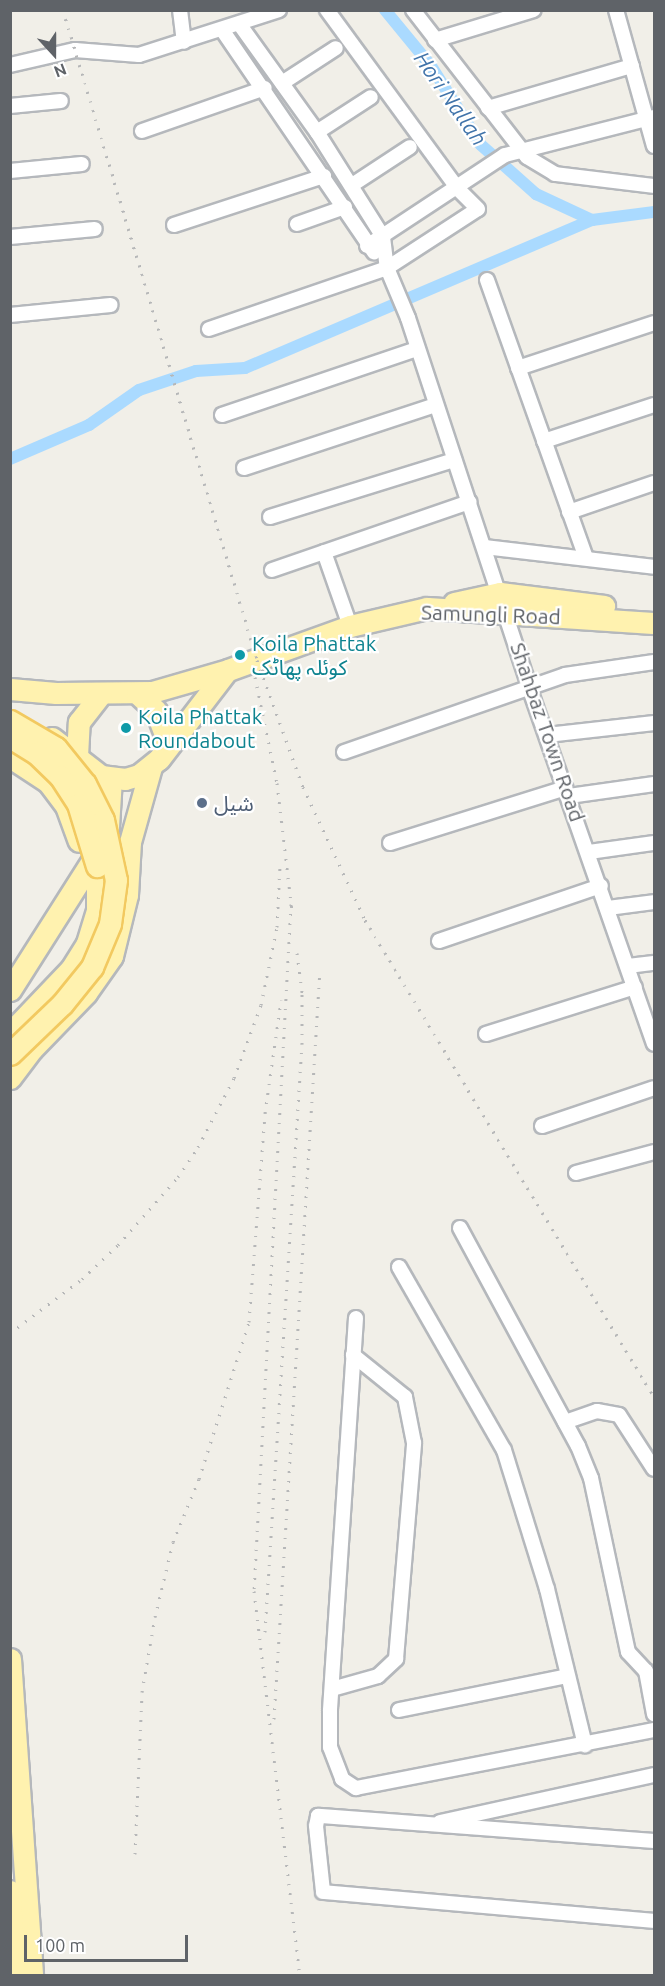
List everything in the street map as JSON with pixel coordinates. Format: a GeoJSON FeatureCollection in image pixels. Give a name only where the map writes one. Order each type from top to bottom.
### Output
{"type":"FeatureCollection","features":[{"type":"Feature","properties":{"kind":"main road","name":"Samungli Road"},"geometry":{"type":"LineString","coordinates":[[10,688],[101,694],[137,693],[228,670],[350,626],[427,609],[504,603],[654,622]]}},
{"type":"Feature","properties":{"kind":"main road"},"geometry":{"type":"LineString","coordinates":[[504,603],[654,612]]}},
{"type":"Feature","properties":{"kind":"main road"},"geometry":{"type":"LineString","coordinates":[[10,723],[52,738],[77,756],[92,771],[111,778],[139,775],[151,767],[228,670]]}},
{"type":"Feature","properties":{"kind":"main road"},"geometry":{"type":"LineString","coordinates":[[137,693],[156,711],[165,735],[165,748]]}},
{"type":"Feature","properties":{"kind":"main road"},"geometry":{"type":"LineString","coordinates":[[77,756],[80,722],[101,694]]}},
{"type":"Feature","properties":{"kind":"main road"},"geometry":{"type":"LineString","coordinates":[[10,723],[56,748],[85,784],[103,820],[116,880],[110,924],[92,967],[62,1004],[10,1054]]}},
{"type":"Feature","properties":{"kind":"main road"},"geometry":{"type":"LineString","coordinates":[[10,737],[36,753],[60,776],[78,804],[90,834],[99,889],[93,926],[80,956],[10,1033]]}},
{"type":"Feature","properties":{"kind":"main road"},"geometry":{"type":"LineString","coordinates":[[10,756],[48,782],[66,806],[78,835],[83,875]]}},
{"type":"Feature","properties":{"kind":"main road"},"geometry":{"type":"LineString","coordinates":[[10,1078],[32,1049],[86,993],[112,956],[127,896],[132,835],[151,767]]}},
{"type":"Feature","properties":{"kind":"main road"},"geometry":{"type":"LineString","coordinates":[[10,990],[83,875],[108,827],[111,778]]}},
{"type":"Feature","properties":{"kind":"main road"},"geometry":{"type":"LineString","coordinates":[[10,1659],[32,1976]]}},
{"type":"Feature","properties":{"kind":"main road"},"geometry":{"type":"LineString","coordinates":[[10,1892],[14,1976]]}},
{"type":"Feature","properties":{"kind":"street"},"geometry":{"type":"LineString","coordinates":[[180,10],[184,42]]}},
{"type":"Feature","properties":{"kind":"street"},"geometry":{"type":"LineString","coordinates":[[10,65],[75,50],[139,55],[223,31],[279,10]]}},
{"type":"Feature","properties":{"kind":"street"},"geometry":{"type":"LineString","coordinates":[[209,329],[386,265],[478,209],[458,189],[327,10]]}},
{"type":"Feature","properties":{"kind":"street"},"geometry":{"type":"LineString","coordinates":[[412,10],[527,157],[555,174],[654,186]]}},
{"type":"Feature","properties":{"kind":"street"},"geometry":{"type":"LineString","coordinates":[[435,40],[534,10]]}},
{"type":"Feature","properties":{"kind":"street"},"geometry":{"type":"LineString","coordinates":[[616,10],[632,66],[651,118],[654,146]]}},
{"type":"Feature","properties":{"kind":"street"},"geometry":{"type":"LineString","coordinates":[[240,25],[317,132],[383,237]]}},
{"type":"Feature","properties":{"kind":"street"},"geometry":{"type":"LineString","coordinates":[[223,31],[265,88],[345,207],[367,246],[386,265]]}},
{"type":"Feature","properties":{"kind":"street"},"geometry":{"type":"LineString","coordinates":[[282,83],[336,48]]}},
{"type":"Feature","properties":{"kind":"street"},"geometry":{"type":"LineString","coordinates":[[488,108],[632,66]]}},
{"type":"Feature","properties":{"kind":"street"},"geometry":{"type":"LineString","coordinates":[[142,130],[265,88]]}},
{"type":"Feature","properties":{"kind":"street"},"geometry":{"type":"LineString","coordinates":[[317,132],[371,97]]}},
{"type":"Feature","properties":{"kind":"street"},"geometry":{"type":"LineString","coordinates":[[10,106],[61,101]]}},
{"type":"Feature","properties":{"kind":"street"},"geometry":{"type":"LineString","coordinates":[[367,246],[458,189],[505,155],[520,149],[651,118]]}},
{"type":"Feature","properties":{"kind":"street"},"geometry":{"type":"LineString","coordinates":[[352,185],[410,147]]}},
{"type":"Feature","properties":{"kind":"street"},"geometry":{"type":"LineString","coordinates":[[10,171],[82,164]]}},
{"type":"Feature","properties":{"kind":"street"},"geometry":{"type":"LineString","coordinates":[[174,225],[324,176]]}},
{"type":"Feature","properties":{"kind":"street"},"geometry":{"type":"LineString","coordinates":[[297,224],[345,207]]}},
{"type":"Feature","properties":{"kind":"street"},"geometry":{"type":"LineString","coordinates":[[10,237],[95,229]]}},
{"type":"Feature","properties":{"kind":"street","name":"Shahbaz Town Road"},"geometry":{"type":"LineString","coordinates":[[383,237],[386,265],[408,318],[504,603],[529,687],[635,987],[651,1023],[654,1044]]}},
{"type":"Feature","properties":{"kind":"street"},"geometry":{"type":"LineString","coordinates":[[487,280],[586,558]]}},
{"type":"Feature","properties":{"kind":"street"},"geometry":{"type":"LineString","coordinates":[[10,315],[111,305]]}},
{"type":"Feature","properties":{"kind":"street"},"geometry":{"type":"LineString","coordinates":[[518,368],[654,323]]}},
{"type":"Feature","properties":{"kind":"street"},"geometry":{"type":"LineString","coordinates":[[222,415],[417,349]]}},
{"type":"Feature","properties":{"kind":"street"},"geometry":{"type":"LineString","coordinates":[[244,468],[436,405]]}},
{"type":"Feature","properties":{"kind":"street"},"geometry":{"type":"LineString","coordinates":[[544,441],[654,405]]}},
{"type":"Feature","properties":{"kind":"street"},"geometry":{"type":"LineString","coordinates":[[270,517],[454,460]]}},
{"type":"Feature","properties":{"kind":"street"},"geometry":{"type":"LineString","coordinates":[[569,512],[654,483]]}},
{"type":"Feature","properties":{"kind":"street"},"geometry":{"type":"LineString","coordinates":[[272,570],[470,502]]}},
{"type":"Feature","properties":{"kind":"street"},"geometry":{"type":"LineString","coordinates":[[485,547],[654,567]]}},
{"type":"Feature","properties":{"kind":"street"},"geometry":{"type":"LineString","coordinates":[[324,552],[350,626]]}},
{"type":"Feature","properties":{"kind":"street"},"geometry":{"type":"LineString","coordinates":[[344,752],[566,675],[654,662]]}},
{"type":"Feature","properties":{"kind":"street"},"geometry":{"type":"LineString","coordinates":[[547,735],[654,723]]}},
{"type":"Feature","properties":{"kind":"street"},"geometry":{"type":"LineString","coordinates":[[390,843],[567,792],[654,784]]}},
{"type":"Feature","properties":{"kind":"street"},"geometry":{"type":"LineString","coordinates":[[589,852],[654,843]]}},
{"type":"Feature","properties":{"kind":"street"},"geometry":{"type":"LineString","coordinates":[[440,941],[601,886]]}},
{"type":"Feature","properties":{"kind":"street"},"geometry":{"type":"LineString","coordinates":[[608,908],[654,902]]}},
{"type":"Feature","properties":{"kind":"street"},"geometry":{"type":"LineString","coordinates":[[628,966],[654,963]]}},
{"type":"Feature","properties":{"kind":"street"},"geometry":{"type":"LineString","coordinates":[[486,1034],[635,987]]}},
{"type":"Feature","properties":{"kind":"street"},"geometry":{"type":"LineString","coordinates":[[542,1126],[654,1088]]}},
{"type":"Feature","properties":{"kind":"street"},"geometry":{"type":"LineString","coordinates":[[576,1173],[654,1152]]}},
{"type":"Feature","properties":{"kind":"street"},"geometry":{"type":"LineString","coordinates":[[460,1228],[565,1422],[591,1478],[628,1652],[650,1665],[654,1714]]}},
{"type":"Feature","properties":{"kind":"street"},"geometry":{"type":"LineString","coordinates":[[399,1267],[504,1450],[537,1555],[585,1745]]}},
{"type":"Feature","properties":{"kind":"street"},"geometry":{"type":"LineString","coordinates":[[356,1318],[329,1726],[333,1760],[346,1784],[356,1788],[654,1730]]}},
{"type":"Feature","properties":{"kind":"street"},"geometry":{"type":"LineString","coordinates":[[332,1689],[378,1676],[396,1659],[414,1443],[405,1397],[353,1355]]}},
{"type":"Feature","properties":{"kind":"street"},"geometry":{"type":"LineString","coordinates":[[565,1422],[597,1411],[619,1415],[654,1469]]}},
{"type":"Feature","properties":{"kind":"street"},"geometry":{"type":"LineString","coordinates":[[399,1710],[568,1676]]}},
{"type":"Feature","properties":{"kind":"street"},"geometry":{"type":"LineString","coordinates":[[422,1825],[654,1775]]}},
{"type":"Feature","properties":{"kind":"street"},"geometry":{"type":"LineString","coordinates":[[654,1841],[318,1816],[316,1834],[322,1892],[654,1921]]}},
{"type":"Feature","properties":{"kind":"waterway","name":"Hori Nallah"},"geometry":{"type":"LineString","coordinates":[[385,10],[431,66],[481,145],[536,194],[592,220],[654,212]]}},
{"type":"Feature","properties":{"kind":"waterway"},"geometry":{"type":"LineString","coordinates":[[10,459],[89,425],[139,390],[196,371],[245,368],[592,220]]}},
{"type":"Feature","properties":{"kind":"railway"},"geometry":{"type":"LineString","coordinates":[[63,10],[257,660],[303,787],[365,920],[654,1397]]}},
{"type":"Feature","properties":{"kind":"railway"},"geometry":{"type":"LineString","coordinates":[[255,677],[277,783],[292,911]]}},
{"type":"Feature","properties":{"kind":"railway"},"geometry":{"type":"LineString","coordinates":[[10,1333],[82,1279],[118,1245],[178,1177],[198,1147],[234,1078],[261,1005],[277,927],[280,866]]}},
{"type":"Feature","properties":{"kind":"railway"},"geometry":{"type":"LineString","coordinates":[[291,904],[254,1591],[300,1976]]}},
{"type":"Feature","properties":{"kind":"railway"},"geometry":{"type":"LineString","coordinates":[[297,953],[303,1000]]}},
{"type":"Feature","properties":{"kind":"railway"},"geometry":{"type":"LineString","coordinates":[[274,1719],[320,970]]}},
{"type":"Feature","properties":{"kind":"railway"},"geometry":{"type":"LineString","coordinates":[[265,1632],[302,1044],[302,992]]}},
{"type":"Feature","properties":{"kind":"railway"},"geometry":{"type":"LineString","coordinates":[[135,1854],[142,1692],[155,1617],[173,1542],[199,1479],[249,1322],[265,1113],[281,1000]]}},
{"type":"Feature","properties":{"kind":"place","name":"Koila Phattak کوئلہ پھاٹک"},"geometry":{"type":"Point","coordinates":[240,655]}},
{"type":"Feature","properties":{"kind":"place","name":"Koila Phattak Roundabout"},"geometry":{"type":"Point","coordinates":[126,728]}},
{"type":"Feature","properties":{"kind":"place","name":"شیل"},"geometry":{"type":"Point","coordinates":[202,803]}}]}
